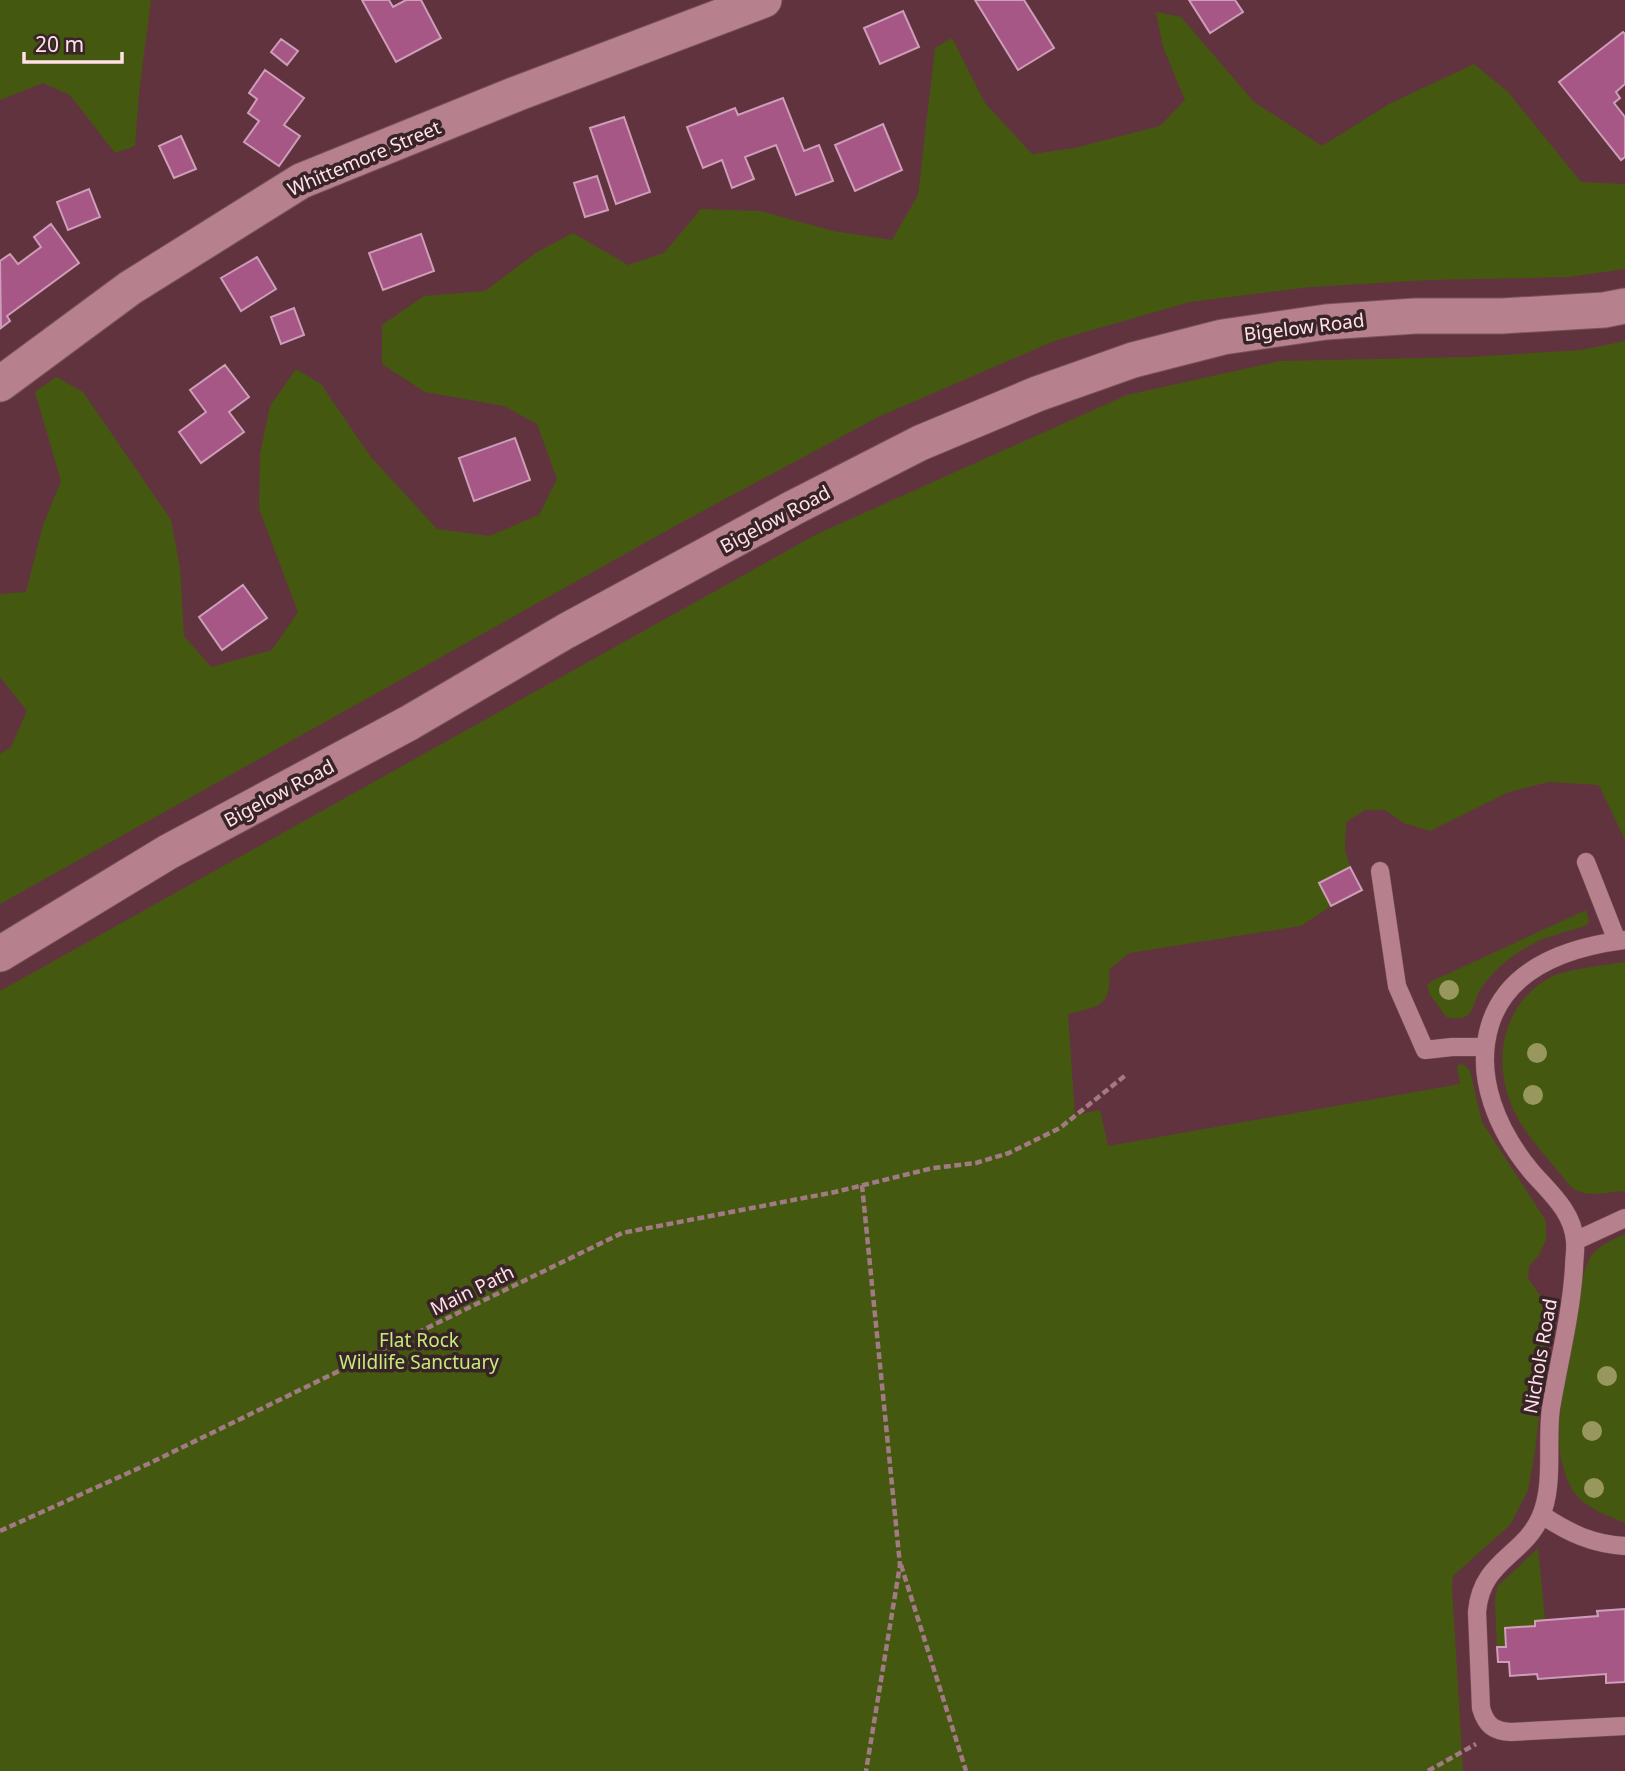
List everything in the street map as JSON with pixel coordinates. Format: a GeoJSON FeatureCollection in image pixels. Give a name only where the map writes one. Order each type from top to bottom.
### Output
{"type":"FeatureCollection","features":[{"type":"Feature","properties":{"kind":"street","name":"Whittemore Street"},"geometry":{"type":"LineString","coordinates":[[0,384],[130,288],[301,181],[516,94],[764,0]]}},
{"type":"Feature","properties":{"kind":"street","name":"Bigelow Road"},"geometry":{"type":"LineString","coordinates":[[0,954],[169,852],[409,723],[566,631],[793,508],[920,443],[1037,394],[1133,360],[1223,337],[1326,322],[1415,316],[1502,316],[1604,310],[1625,306]]}},
{"type":"Feature","properties":{"kind":"lane"},"geometry":{"type":"LineString","coordinates":[[1586,862],[1621,941]]}},
{"type":"Feature","properties":{"kind":"lane"},"geometry":{"type":"LineString","coordinates":[[1380,871],[1397,986],[1425,1051],[1452,1047],[1485,1047]]}},
{"type":"Feature","properties":{"kind":"lane","name":"Nichols Road"},"geometry":{"type":"LineString","coordinates":[[1542,1516],[1548,1472],[1551,1408],[1572,1293],[1575,1241],[1570,1221],[1560,1203],[1512,1146],[1500,1125],[1490,1097],[1485,1047],[1496,1007],[1508,990],[1523,976],[1580,948],[1621,941]]}},
{"type":"Feature","properties":{"kind":"lane"},"geometry":{"type":"LineString","coordinates":[[1575,1241],[1625,1217]]}},
{"type":"Feature","properties":{"kind":"lane"},"geometry":{"type":"LineString","coordinates":[[1625,1546],[1589,1541],[1567,1532],[1542,1516],[1536,1527],[1489,1575],[1478,1599],[1481,1708],[1485,1720],[1499,1732],[1625,1726]]}},
{"type":"Feature","properties":{"kind":"path","name":"Main Path"},"geometry":{"type":"LineString","coordinates":[[0,1531],[148,1464],[622,1233],[820,1194],[933,1168],[976,1163],[1009,1153],[1060,1128],[1127,1074]]}},
{"type":"Feature","properties":{"kind":"path"},"geometry":{"type":"LineString","coordinates":[[862,1185],[900,1564],[966,1771]]}},
{"type":"Feature","properties":{"kind":"path"},"geometry":{"type":"LineString","coordinates":[[866,1771],[900,1564]]}},
{"type":"Feature","properties":{"kind":"path"},"geometry":{"type":"LineString","coordinates":[[1428,1771],[1499,1732]]}},
{"type":"Feature","properties":{"kind":"green space"},"geometry":{"type":"Polygon","coordinates":[[[0,0],[151,0],[135,146],[115,153],[70,95],[43,83],[0,100],[0,0]]]}},
{"type":"Feature","properties":{"kind":"green space"},"geometry":{"type":"Polygon","coordinates":[[[1156,12],[1181,17],[1254,102],[1322,146],[1389,104],[1474,64],[1508,92],[1581,182],[1625,184],[1625,269],[1569,277],[1429,280],[1311,287],[1190,302],[1054,341],[878,417],[684,521],[0,904],[0,754],[11,747],[27,711],[0,677],[0,594],[26,592],[43,525],[61,481],[35,392],[56,377],[83,392],[171,520],[180,568],[184,636],[211,667],[272,650],[298,612],[259,509],[260,454],[270,406],[296,369],[321,384],[370,456],[437,529],[489,536],[539,515],[557,479],[537,424],[504,406],[425,392],[382,364],[382,325],[424,296],[485,291],[537,252],[573,233],[628,265],[664,253],[701,209],[760,211],[833,231],[892,240],[918,195],[935,48],[952,38],[985,103],[1032,154],[1074,148],[1160,126],[1185,100],[1163,47],[1156,12]]]}},
{"type":"Feature","properties":{"kind":"green space","name":"Flat Rock Wildlife Sanctuary"},"geometry":{"type":"Polygon","coordinates":[[[1625,341],[1625,840],[1599,785],[1549,782],[1509,792],[1430,831],[1404,823],[1385,810],[1365,810],[1346,822],[1345,850],[1350,867],[1319,883],[1331,906],[1301,926],[1129,953],[1109,970],[1108,991],[1101,1003],[1068,1014],[1075,1115],[1100,1110],[1108,1146],[1460,1084],[1457,1067],[1460,1064],[1465,1065],[1470,1071],[1482,1122],[1546,1221],[1546,1240],[1539,1255],[1529,1266],[1528,1278],[1547,1306],[1549,1330],[1528,1490],[1510,1525],[1453,1576],[1463,1771],[0,1771],[0,991],[817,534],[1127,395],[1280,361],[1469,357],[1581,350],[1625,341]]]}},
{"type":"Feature","properties":{"kind":"green space"},"geometry":{"type":"Polygon","coordinates":[[[1586,910],[1589,923],[1536,942],[1504,963],[1484,984],[1472,1010],[1466,1016],[1446,1017],[1429,993],[1427,985],[1432,981],[1586,910]]]}},
{"type":"Feature","properties":{"kind":"green space"},"geometry":{"type":"Polygon","coordinates":[[[1625,962],[1625,1191],[1596,1194],[1582,1192],[1570,1186],[1520,1122],[1505,1083],[1502,1062],[1504,1042],[1519,1005],[1551,977],[1625,962]]]}},
{"type":"Feature","properties":{"kind":"green space"},"geometry":{"type":"Polygon","coordinates":[[[1625,1234],[1625,1523],[1596,1510],[1576,1495],[1563,1467],[1559,1436],[1567,1353],[1584,1273],[1590,1258],[1597,1250],[1625,1234]]]}},
{"type":"Feature","properties":{"kind":"green space"},"geometry":{"type":"Polygon","coordinates":[[[1538,1548],[1545,1620],[1535,1621],[1535,1626],[1505,1628],[1506,1647],[1497,1647],[1497,1587],[1538,1548]]]}},
{"type":"Feature","properties":{"kind":"building"},"geometry":{"type":"Polygon","coordinates":[[[362,0],[389,0],[393,7],[406,0],[421,0],[441,38],[396,62],[362,0]]]}},
{"type":"Feature","properties":{"kind":"building"},"geometry":{"type":"Polygon","coordinates":[[[975,0],[1024,0],[1054,48],[1018,70],[975,0]]]}},
{"type":"Feature","properties":{"kind":"building"},"geometry":{"type":"Polygon","coordinates":[[[1189,0],[1235,0],[1243,12],[1210,33],[1189,0]]]}},
{"type":"Feature","properties":{"kind":"building"},"geometry":{"type":"Polygon","coordinates":[[[903,11],[919,47],[880,64],[864,28],[903,11]]]}},
{"type":"Feature","properties":{"kind":"building"},"geometry":{"type":"Polygon","coordinates":[[[1623,32],[1625,84],[1616,92],[1620,98],[1614,103],[1625,117],[1625,157],[1621,160],[1559,82],[1623,32]]]}},
{"type":"Feature","properties":{"kind":"building"},"geometry":{"type":"Polygon","coordinates":[[[281,39],[298,51],[287,65],[271,52],[281,39]]]}},
{"type":"Feature","properties":{"kind":"building"},"geometry":{"type":"Polygon","coordinates":[[[265,70],[304,98],[284,125],[300,136],[279,166],[244,142],[259,121],[248,113],[257,99],[249,93],[265,70]]]}},
{"type":"Feature","properties":{"kind":"building"},"geometry":{"type":"Polygon","coordinates":[[[783,98],[804,151],[819,145],[833,181],[796,195],[776,145],[745,157],[754,179],[732,188],[722,160],[703,168],[687,127],[735,108],[738,115],[783,98]]]}},
{"type":"Feature","properties":{"kind":"building"},"geometry":{"type":"Polygon","coordinates":[[[624,117],[650,192],[616,204],[590,128],[624,117]]]}},
{"type":"Feature","properties":{"kind":"building"},"geometry":{"type":"Polygon","coordinates":[[[883,124],[902,170],[855,191],[835,145],[883,124]]]}},
{"type":"Feature","properties":{"kind":"building"},"geometry":{"type":"Polygon","coordinates":[[[181,136],[196,169],[174,178],[159,146],[181,136]]]}},
{"type":"Feature","properties":{"kind":"building"},"geometry":{"type":"Polygon","coordinates":[[[597,176],[608,210],[585,217],[574,183],[597,176]]]}},
{"type":"Feature","properties":{"kind":"building"},"geometry":{"type":"Polygon","coordinates":[[[89,189],[100,217],[68,230],[57,202],[89,189]]]}},
{"type":"Feature","properties":{"kind":"building"},"geometry":{"type":"Polygon","coordinates":[[[51,224],[79,263],[7,316],[10,321],[1,328],[0,261],[10,254],[18,264],[41,247],[34,237],[51,224]]]}},
{"type":"Feature","properties":{"kind":"building"},"geometry":{"type":"Polygon","coordinates":[[[421,234],[434,271],[383,290],[369,253],[421,234]]]}},
{"type":"Feature","properties":{"kind":"building"},"geometry":{"type":"Polygon","coordinates":[[[257,257],[276,289],[241,311],[221,278],[257,257]]]}},
{"type":"Feature","properties":{"kind":"building"},"geometry":{"type":"Polygon","coordinates":[[[294,308],[304,335],[281,344],[271,317],[294,308]]]}},
{"type":"Feature","properties":{"kind":"building"},"geometry":{"type":"Polygon","coordinates":[[[225,365],[249,397],[229,412],[244,432],[201,463],[179,432],[206,412],[190,390],[225,365]]]}},
{"type":"Feature","properties":{"kind":"building"},"geometry":{"type":"Polygon","coordinates":[[[515,438],[530,480],[474,501],[459,458],[515,438]]]}},
{"type":"Feature","properties":{"kind":"building"},"geometry":{"type":"Polygon","coordinates":[[[243,585],[267,618],[222,650],[199,617],[243,585]]]}},
{"type":"Feature","properties":{"kind":"building"},"geometry":{"type":"Polygon","coordinates":[[[1350,867],[1362,890],[1331,906],[1319,883],[1350,867]]]}},
{"type":"Feature","properties":{"kind":"building"},"geometry":{"type":"Polygon","coordinates":[[[1625,1609],[1625,1682],[1606,1683],[1606,1674],[1538,1679],[1537,1674],[1510,1676],[1509,1662],[1498,1662],[1497,1647],[1506,1647],[1505,1628],[1535,1626],[1535,1621],[1598,1616],[1597,1611],[1625,1609]]]}}]}
